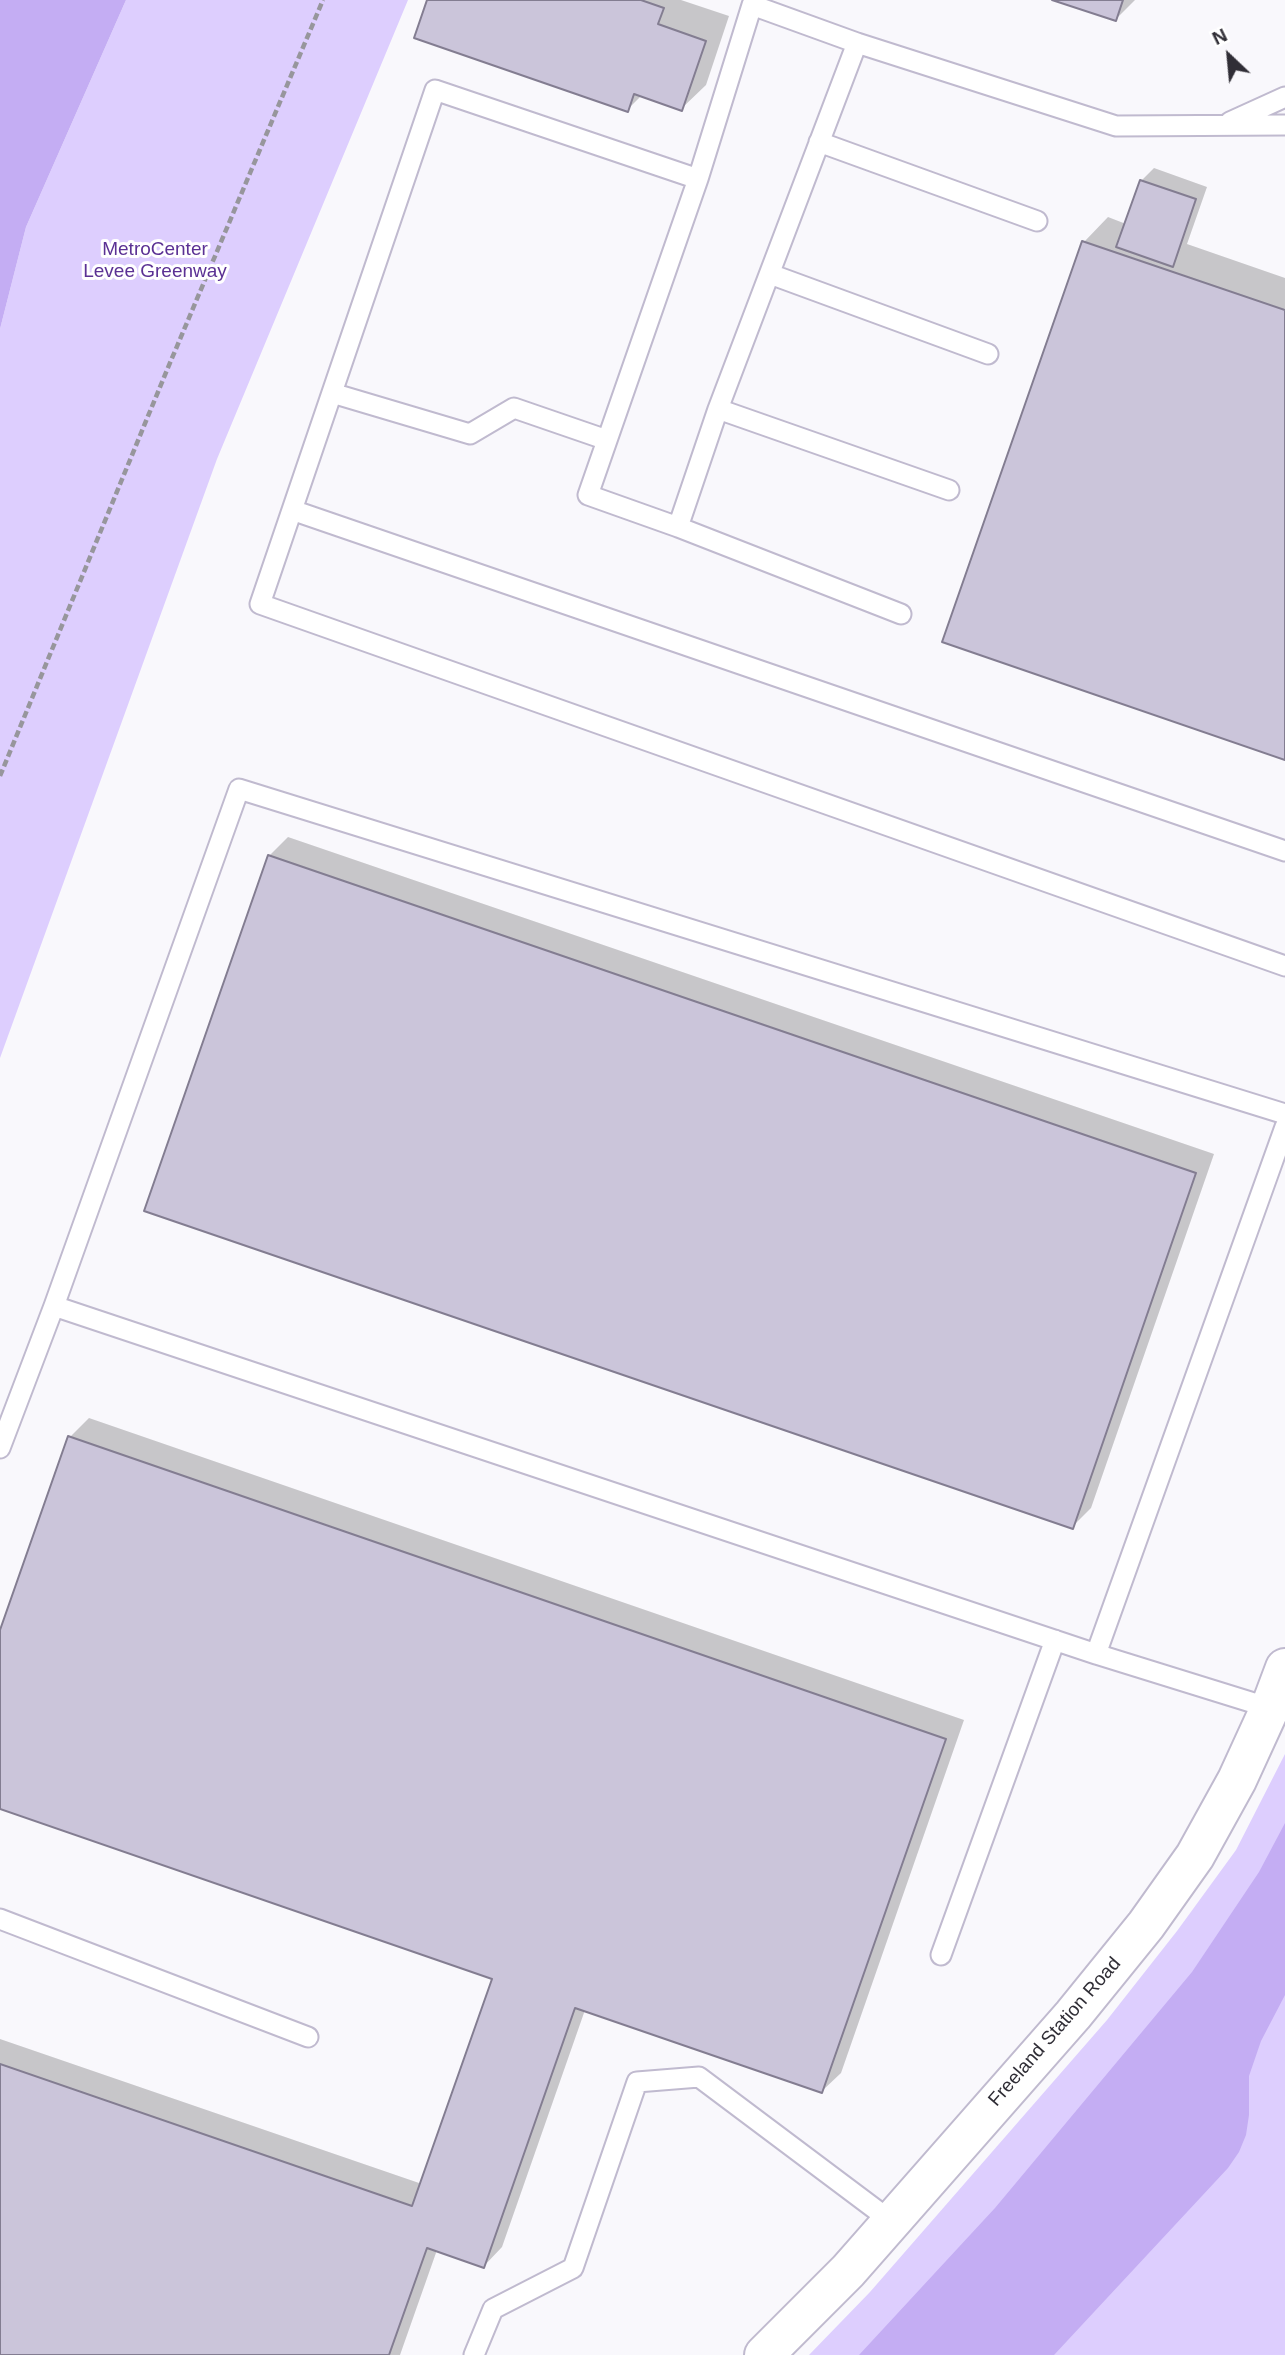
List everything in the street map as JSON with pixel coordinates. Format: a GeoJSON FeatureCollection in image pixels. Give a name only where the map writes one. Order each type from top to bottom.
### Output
{"type":"FeatureCollection","features":[{"type":"Feature","properties":{"kind":"street","name":"Freeland Station Road"},"geometry":{"type":"LineString","coordinates":[[764,2355],[848,2271],[1073,2015],[1146,1925],[1195,1856],[1237,1780],[1285,1668]]}},
{"type":"Feature","properties":{"kind":"lane"},"geometry":{"type":"LineString","coordinates":[[901,614],[588,495],[698,179],[745,3],[857,43],[1116,126],[1285,125]]}},
{"type":"Feature","properties":{"kind":"lane"},"geometry":{"type":"LineString","coordinates":[[678,527],[718,410],[857,43]]}},
{"type":"Feature","properties":{"kind":"lane"},"geometry":{"type":"LineString","coordinates":[[698,179],[435,90],[260,604],[1285,966]]}},
{"type":"Feature","properties":{"kind":"lane"},"geometry":{"type":"LineString","coordinates":[[1226,124],[1285,97]]}},
{"type":"Feature","properties":{"kind":"lane"},"geometry":{"type":"LineString","coordinates":[[819,142],[1037,222]]}},
{"type":"Feature","properties":{"kind":"lane"},"geometry":{"type":"LineString","coordinates":[[769,274],[988,355]]}},
{"type":"Feature","properties":{"kind":"lane"},"geometry":{"type":"LineString","coordinates":[[332,393],[470,434],[514,408],[607,440]]}},
{"type":"Feature","properties":{"kind":"lane"},"geometry":{"type":"LineString","coordinates":[[718,410],[949,491]]}},
{"type":"Feature","properties":{"kind":"lane"},"geometry":{"type":"LineString","coordinates":[[292,510],[1285,851]]}},
{"type":"Feature","properties":{"kind":"lane"},"geometry":{"type":"LineString","coordinates":[[0,1448],[54,1307],[239,789],[1285,1114]]}},
{"type":"Feature","properties":{"kind":"lane"},"geometry":{"type":"LineString","coordinates":[[1097,1654],[1285,1127]]}},
{"type":"Feature","properties":{"kind":"lane"},"geometry":{"type":"LineString","coordinates":[[54,1307],[1097,1654],[1270,1708]]}},
{"type":"Feature","properties":{"kind":"lane"},"geometry":{"type":"LineString","coordinates":[[941,1955],[1055,1640]]}},
{"type":"Feature","properties":{"kind":"lane"},"geometry":{"type":"LineString","coordinates":[[0,1919],[308,2038]]}},
{"type":"Feature","properties":{"kind":"lane"},"geometry":{"type":"LineString","coordinates":[[474,2355],[493,2309],[573,2268],[637,2082],[699,2077],[891,2221]]}},
{"type":"Feature","properties":{"kind":"path"},"geometry":{"type":"LineString","coordinates":[[0,776],[323,0]]}},
{"type":"Feature","properties":{"kind":"green space","name":"MetroCenter Levee Greenway"},"geometry":{"type":"Polygon","coordinates":[[[126,0],[408,0],[217,459],[0,1058],[0,329],[26,227],[126,0]]]}},
{"type":"Feature","properties":{"kind":"green space"},"geometry":{"type":"Polygon","coordinates":[[[1285,1754],[1285,2355],[809,2355],[870,2292],[1107,2020],[1236,1850],[1285,1754]]]}},
{"type":"Feature","properties":{"kind":"shaded area"},"geometry":{"type":"Polygon","coordinates":[[[0,0],[126,0],[26,227],[0,329],[0,0]]]}},
{"type":"Feature","properties":{"kind":"shaded area"},"geometry":{"type":"Polygon","coordinates":[[[1285,1823],[1285,1995],[1261,2041],[1249,2076],[1246,2135],[1228,2168],[1054,2355],[859,2355],[995,2208],[1192,1972],[1259,1872],[1285,1823]]]}},
{"type":"Feature","properties":{"kind":"building"},"geometry":{"type":"Polygon","coordinates":[[[427,0],[641,0],[664,8],[658,24],[706,41],[682,111],[634,94],[628,112],[414,38],[427,0]]]}},
{"type":"Feature","properties":{"kind":"building"},"geometry":{"type":"Polygon","coordinates":[[[1052,0],[1123,0],[1116,21],[1052,0]]]}},
{"type":"Feature","properties":{"kind":"building"},"geometry":{"type":"Polygon","coordinates":[[[1140,180],[1196,199],[1173,267],[1116,247],[1140,180]]]}},
{"type":"Feature","properties":{"kind":"building"},"geometry":{"type":"Polygon","coordinates":[[[1082,241],[1285,310],[1285,760],[942,642],[1082,241]]]}},
{"type":"Feature","properties":{"kind":"building"},"geometry":{"type":"Polygon","coordinates":[[[268,855],[1196,1173],[1073,1529],[144,1211],[268,855]]]}},
{"type":"Feature","properties":{"kind":"building"},"geometry":{"type":"Polygon","coordinates":[[[68,1436],[946,1739],[822,2093],[575,2008],[484,2268],[427,2248],[389,2355],[0,2355],[0,2064],[412,2206],[492,1979],[0,1809],[0,1630],[68,1436]]]}}]}
